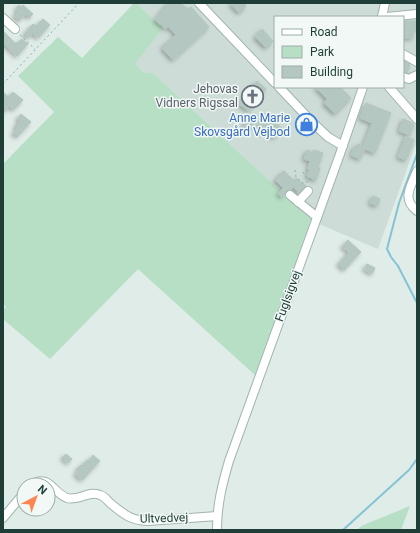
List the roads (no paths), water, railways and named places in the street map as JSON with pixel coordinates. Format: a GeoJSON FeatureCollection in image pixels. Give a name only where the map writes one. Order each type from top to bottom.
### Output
{"type":"FeatureCollection","features":[{"type":"Feature","properties":{"kind":"street"},"geometry":{"type":"LineString","coordinates":[[199,3],[274,82]]}},
{"type":"Feature","properties":{"kind":"street"},"geometry":{"type":"LineString","coordinates":[[382,16],[385,3]]}},
{"type":"Feature","properties":{"kind":"street"},"geometry":{"type":"LineString","coordinates":[[397,16],[417,14]]}},
{"type":"Feature","properties":{"kind":"street"},"geometry":{"type":"LineString","coordinates":[[3,18],[15,29]]}},
{"type":"Feature","properties":{"kind":"street"},"geometry":{"type":"LineString","coordinates":[[404,55],[417,62]]}},
{"type":"Feature","properties":{"kind":"street"},"geometry":{"type":"LineString","coordinates":[[404,77],[410,79],[417,74]]}},
{"type":"Feature","properties":{"kind":"street"},"geometry":{"type":"LineString","coordinates":[[280,88],[328,137],[343,146]]}},
{"type":"Feature","properties":{"kind":"street","name":"Fuglsigvej"},"geometry":{"type":"LineString","coordinates":[[217,530],[217,516],[221,488],[229,460],[363,88]]}},
{"type":"Feature","properties":{"kind":"street"},"geometry":{"type":"LineString","coordinates":[[390,88],[417,119]]}},
{"type":"Feature","properties":{"kind":"street"},"geometry":{"type":"LineString","coordinates":[[417,171],[408,192],[408,200],[411,206],[417,211]]}},
{"type":"Feature","properties":{"kind":"street"},"geometry":{"type":"LineString","coordinates":[[298,202],[306,188]]}},
{"type":"Feature","properties":{"kind":"street"},"geometry":{"type":"LineString","coordinates":[[290,195],[317,217]]}},
{"type":"Feature","properties":{"kind":"street","name":"Ultvedvej"},"geometry":{"type":"LineString","coordinates":[[56,489],[67,498],[74,499],[93,494],[101,495],[128,517],[136,520],[148,521],[217,516]]}},
{"type":"Feature","properties":{"kind":"street"},"geometry":{"type":"LineString","coordinates":[[3,518],[16,503]]}},
{"type":"Feature","properties":{"kind":"waterway"},"geometry":{"type":"LineString","coordinates":[[417,154],[399,203],[387,249],[398,266],[417,303]]}},
{"type":"Feature","properties":{"kind":"waterway"},"geometry":{"type":"LineString","coordinates":[[343,530],[409,470],[417,459]]}},
{"type":"Feature","properties":{"kind":"place","name":"Jehovas Vidners Rigssal"},"geometry":{"type":"Point","coordinates":[253,96]}},
{"type":"Feature","properties":{"kind":"place","name":"Anne Marie Skovsgård Vejbod"},"geometry":{"type":"Point","coordinates":[306,125]}}]}
